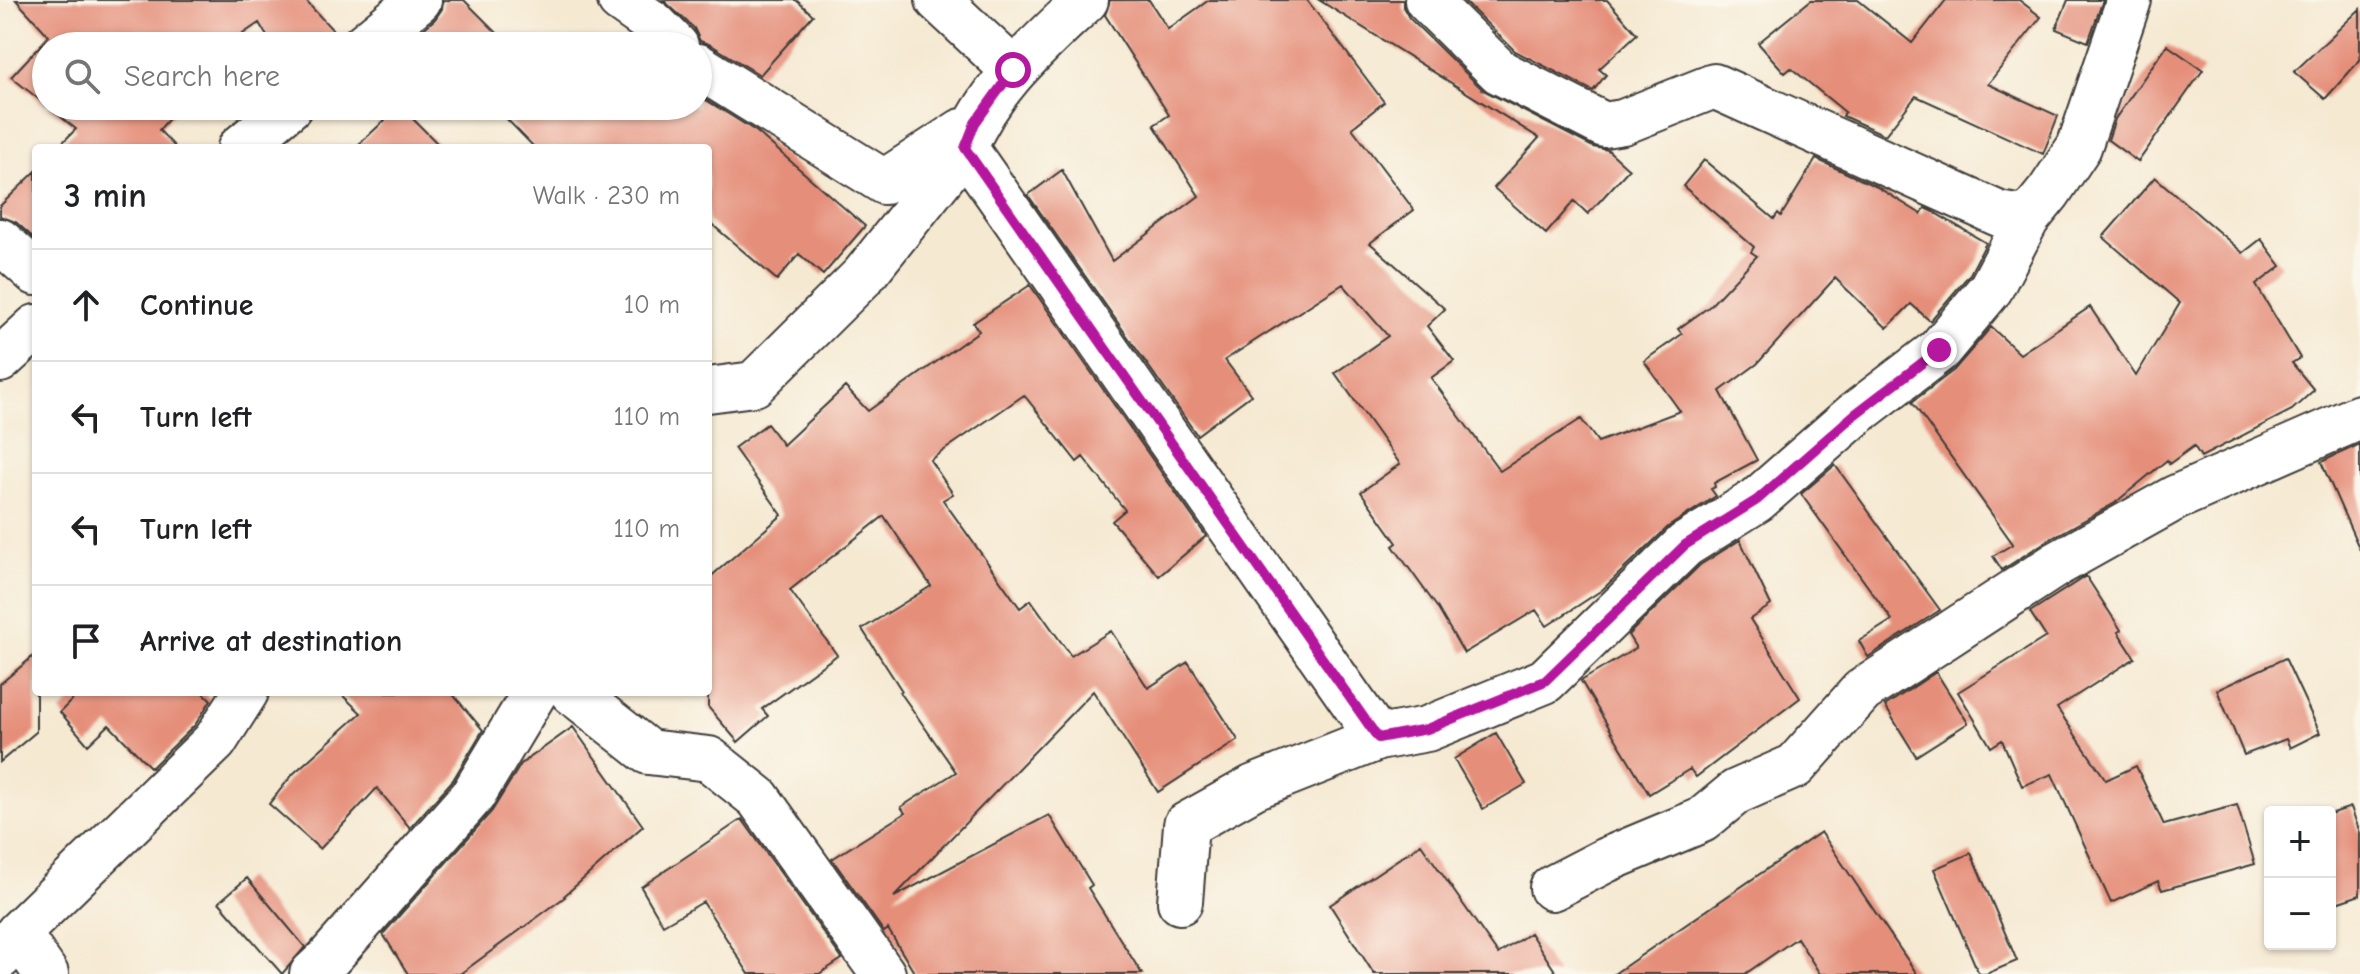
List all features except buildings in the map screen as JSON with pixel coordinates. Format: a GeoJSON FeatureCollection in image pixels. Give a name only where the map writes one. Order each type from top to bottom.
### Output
{"type":"FeatureCollection","features":[{"type":"Feature","properties":{"kind":"street"},"geometry":{"type":"LineString","coordinates":[[380,32],[419,0]]}},
{"type":"Feature","properties":{"kind":"street"},"geometry":{"type":"LineString","coordinates":[[620,0],[662,32]]}},
{"type":"Feature","properties":{"kind":"street"},"geometry":{"type":"LineString","coordinates":[[938,0],[1013,70]]}},
{"type":"Feature","properties":{"kind":"street"},"geometry":{"type":"LineString","coordinates":[[712,389],[754,384],[863,276],[970,136],[1013,70],[1086,0]]}},
{"type":"Feature","properties":{"kind":"street"},"geometry":{"type":"LineString","coordinates":[[1427,0],[1500,72],[1604,125],[1623,122],[1714,86],[1999,214],[2027,219]]}},
{"type":"Feature","properties":{"kind":"street"},"geometry":{"type":"LineString","coordinates":[[1180,902],[1186,825],[1254,787],[1378,738],[1427,729],[1545,681],[1685,545],[1757,500],[1854,415],[1939,350],[1991,288],[2027,219],[2079,147],[2129,0]]}},
{"type":"Feature","properties":{"kind":"street"},"geometry":{"type":"LineString","coordinates":[[712,75],[884,182],[970,136]]}},
{"type":"Feature","properties":{"kind":"street"},"geometry":{"type":"LineString","coordinates":[[245,144],[273,120]]}},
{"type":"Feature","properties":{"kind":"street"},"geometry":{"type":"LineString","coordinates":[[970,136],[1378,738]]}},
{"type":"Feature","properties":{"kind":"street"},"geometry":{"type":"LineString","coordinates":[[0,241],[32,269]]}},
{"type":"Feature","properties":{"kind":"street"},"geometry":{"type":"LineString","coordinates":[[0,360],[32,331]]}},
{"type":"Feature","properties":{"kind":"street"},"geometry":{"type":"LineString","coordinates":[[1552,888],[1606,860],[1702,820],[1736,792],[1795,766],[1862,691],[2057,564],[2175,498],[2360,417]]}},
{"type":"Feature","properties":{"kind":"street"},"geometry":{"type":"LineString","coordinates":[[46,974],[9,945],[215,741],[243,696]]}},
{"type":"Feature","properties":{"kind":"street"},"geometry":{"type":"LineString","coordinates":[[325,969],[473,795],[533,696]]}},
{"type":"Feature","properties":{"kind":"street"},"geometry":{"type":"LineString","coordinates":[[577,696],[648,752],[709,759],[758,798],[883,974]]}},
{"type":"Feature","properties":{"kind":"route"},"geometry":{"type":"LineString","coordinates":[[1013,70],[975,123],[965,148],[1378,738],[1427,729],[1545,681],[1685,545],[1757,500],[1854,415],[1939,350]]}}]}
